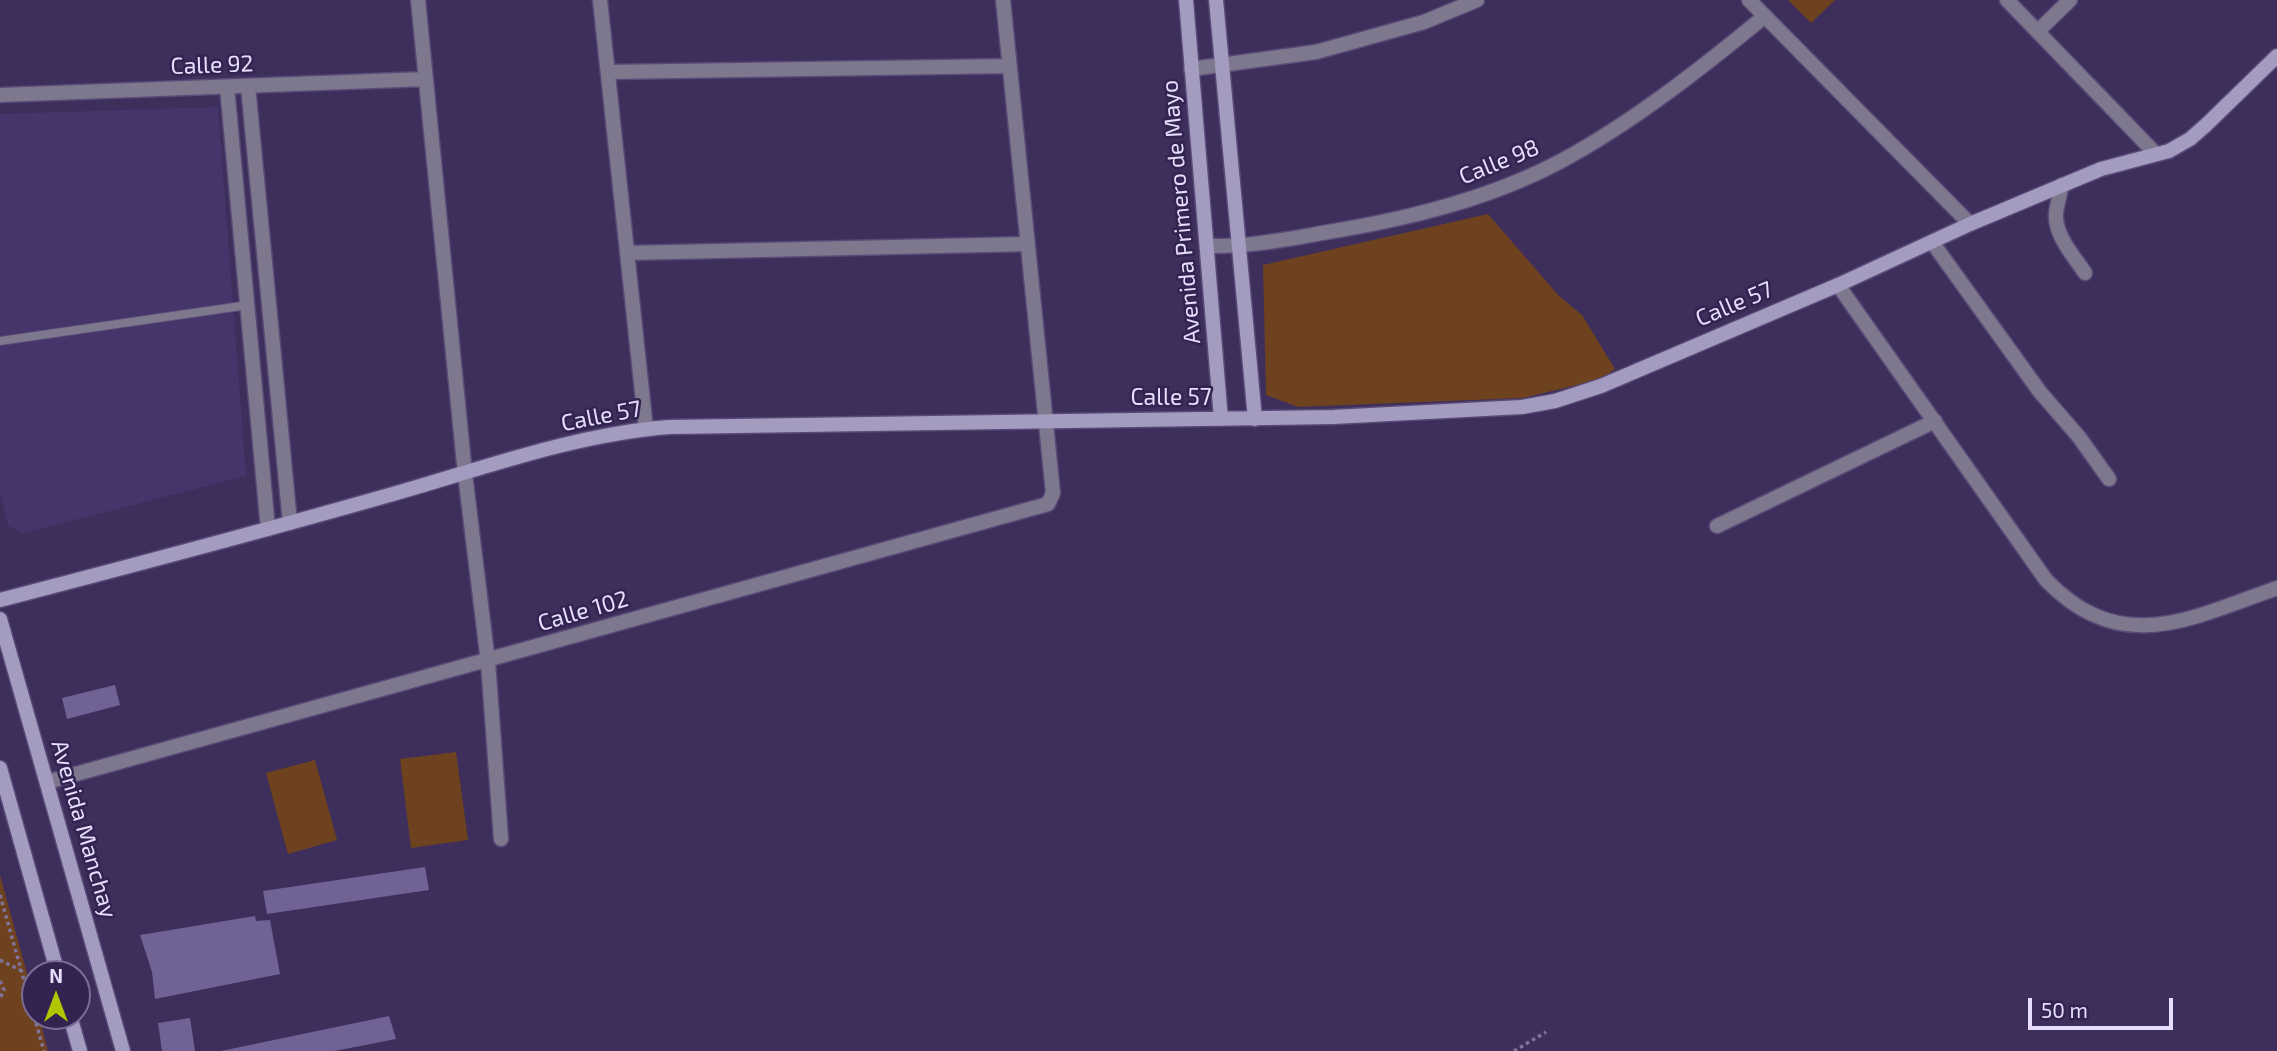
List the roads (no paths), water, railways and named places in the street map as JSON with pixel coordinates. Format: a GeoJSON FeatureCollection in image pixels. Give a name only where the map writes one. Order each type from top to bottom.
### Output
{"type":"FeatureCollection","features":[{"type":"Feature","properties":{"kind":"street"},"geometry":{"type":"LineString","coordinates":[[418,0],[465,474],[488,662],[501,839]]}},
{"type":"Feature","properties":{"kind":"street"},"geometry":{"type":"LineString","coordinates":[[600,0],[646,429]]}},
{"type":"Feature","properties":{"kind":"street","name":"Calle 102"},"geometry":{"type":"LineString","coordinates":[[47,782],[488,662],[1044,506],[1051,501],[1053,493],[1003,0]]}},
{"type":"Feature","properties":{"kind":"street","name":"Avenida Primero de Mayo"},"geometry":{"type":"LineString","coordinates":[[1186,0],[1221,419]]}},
{"type":"Feature","properties":{"kind":"street"},"geometry":{"type":"LineString","coordinates":[[1216,0],[1255,419]]}},
{"type":"Feature","properties":{"kind":"street"},"geometry":{"type":"LineString","coordinates":[[1191,69],[1284,58],[1358,42],[1424,22],[1477,0]]}},
{"type":"Feature","properties":{"kind":"street"},"geometry":{"type":"LineString","coordinates":[[1749,0],[1970,224]]}},
{"type":"Feature","properties":{"kind":"street"},"geometry":{"type":"LineString","coordinates":[[2007,0],[2156,154]]}},
{"type":"Feature","properties":{"kind":"street"},"geometry":{"type":"LineString","coordinates":[[2038,31],[2070,0]]}},
{"type":"Feature","properties":{"kind":"street","name":"Calle 98"},"geometry":{"type":"LineString","coordinates":[[1207,246],[1239,246],[1352,229],[1464,201],[1529,176],[1613,130],[1765,16]]}},
{"type":"Feature","properties":{"kind":"street","name":"Calle 57"},"geometry":{"type":"LineString","coordinates":[[0,600],[290,523],[579,441],[646,429],[1046,420],[1255,419],[1522,407],[1555,401],[1601,386],[1838,285],[2062,185],[2120,162],[2169,151],[2190,139],[2277,55]]}},
{"type":"Feature","properties":{"kind":"street"},"geometry":{"type":"LineString","coordinates":[[608,72],[1009,66]]}},
{"type":"Feature","properties":{"kind":"street","name":"Calle 92"},"geometry":{"type":"LineString","coordinates":[[0,95],[426,79]]}},
{"type":"Feature","properties":{"kind":"street"},"geometry":{"type":"LineString","coordinates":[[248,86],[290,523]]}},
{"type":"Feature","properties":{"kind":"street"},"geometry":{"type":"LineString","coordinates":[[227,87],[268,529]]}},
{"type":"Feature","properties":{"kind":"street"},"geometry":{"type":"LineString","coordinates":[[2062,185],[2056,209],[2057,224],[2061,236],[2085,273]]}},
{"type":"Feature","properties":{"kind":"street"},"geometry":{"type":"LineString","coordinates":[[1932,242],[2033,382],[2109,479]]}},
{"type":"Feature","properties":{"kind":"street"},"geometry":{"type":"LineString","coordinates":[[627,253],[1028,244]]}},
{"type":"Feature","properties":{"kind":"street"},"geometry":{"type":"LineString","coordinates":[[1838,285],[2046,580],[2058,593],[2085,612],[2132,626],[2163,625],[2277,588]]}},
{"type":"Feature","properties":{"kind":"street"},"geometry":{"type":"LineString","coordinates":[[1717,526],[1935,421]]}},
{"type":"Feature","properties":{"kind":"street","name":"Avenida Manchay"},"geometry":{"type":"LineString","coordinates":[[0,619],[123,1051]]}},
{"type":"Feature","properties":{"kind":"street"},"geometry":{"type":"LineString","coordinates":[[0,768],[54,960]]}},
{"type":"Feature","properties":{"kind":"street"},"geometry":{"type":"LineString","coordinates":[[74,1030],[80,1051]]}},
{"type":"Feature","properties":{"kind":"lane"},"geometry":{"type":"LineString","coordinates":[[0,341],[248,305]]}}]}
